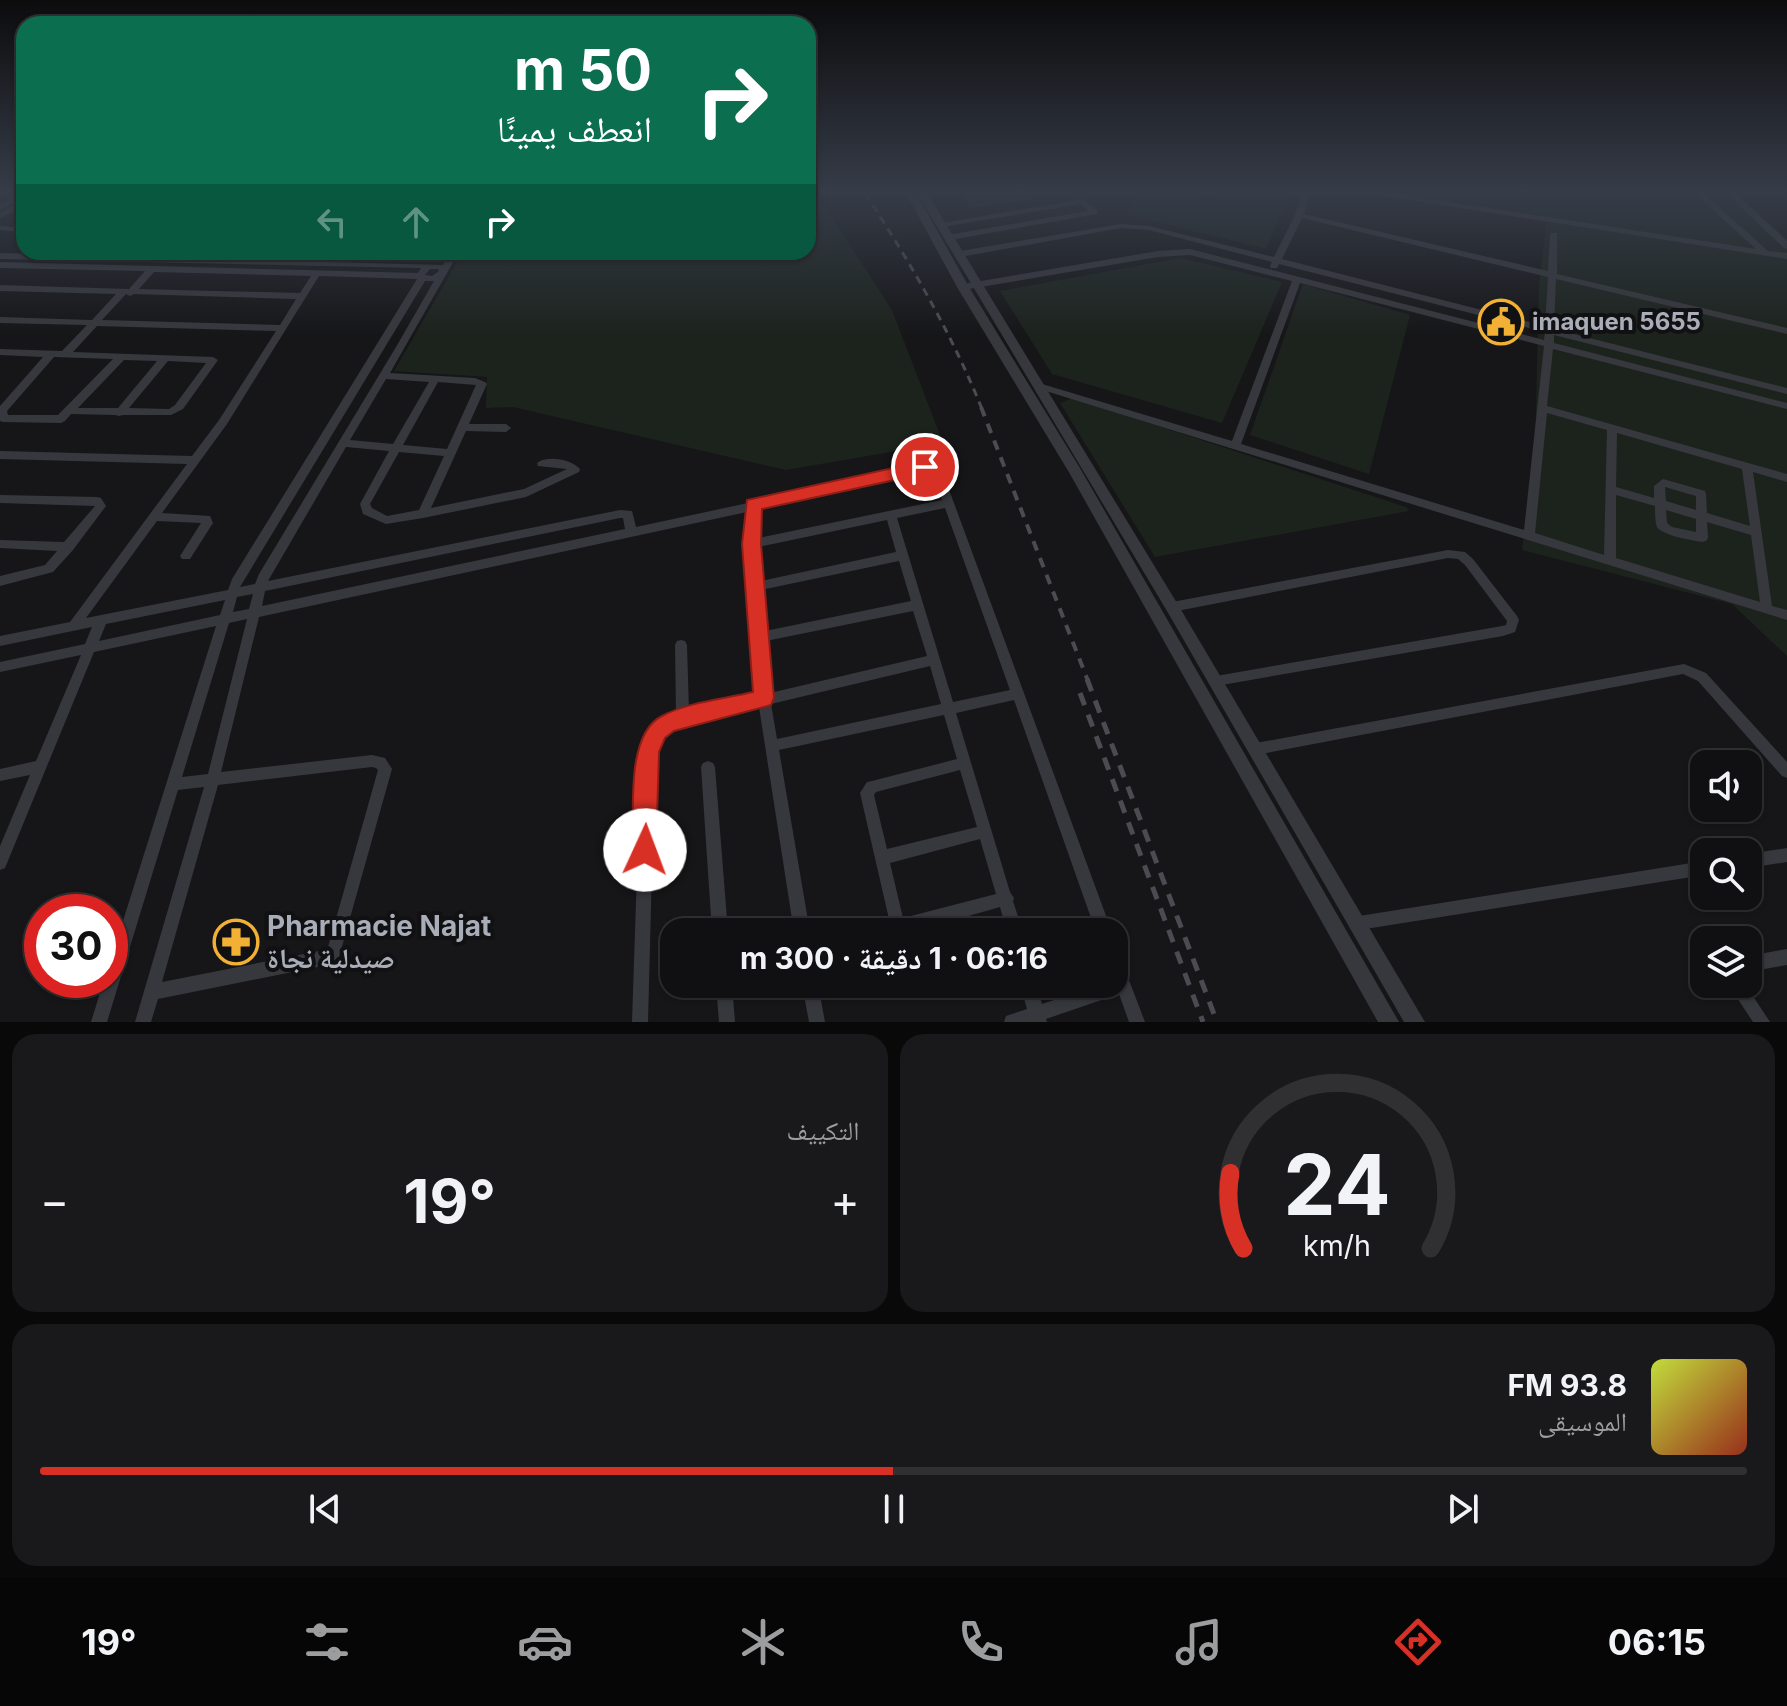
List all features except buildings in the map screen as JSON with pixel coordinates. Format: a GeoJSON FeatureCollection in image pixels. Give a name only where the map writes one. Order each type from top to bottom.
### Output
{"type":"FeatureCollection","features":[{"type":"Feature","properties":{"kind":"street"},"geometry":{"type":"LineString","coordinates":[[947,241],[1389,1022]]}},
{"type":"Feature","properties":{"kind":"street"},"geometry":{"type":"LineString","coordinates":[[949,241],[960,254],[971,286],[1039,386],[1415,1022]]}},
{"type":"Feature","properties":{"kind":"street"},"geometry":{"type":"LineString","coordinates":[[960,254],[1035,241]]}},
{"type":"Feature","properties":{"kind":"street"},"geometry":{"type":"LineString","coordinates":[[1158,254],[1159,241]]}},
{"type":"Feature","properties":{"kind":"street"},"geometry":{"type":"LineString","coordinates":[[1189,241],[1274,267],[1297,279],[1787,406]]}},
{"type":"Feature","properties":{"kind":"street"},"geometry":{"type":"LineString","coordinates":[[1274,267],[1287,241]]}},
{"type":"Feature","properties":{"kind":"street"},"geometry":{"type":"LineString","coordinates":[[1406,241],[1787,331]]}},
{"type":"Feature","properties":{"kind":"street"},"geometry":{"type":"LineString","coordinates":[[1529,534],[1549,344],[1554,241]]}},
{"type":"Feature","properties":{"kind":"street"},"geometry":{"type":"LineString","coordinates":[[1686,241],[1787,256]]}},
{"type":"Feature","properties":{"kind":"street"},"geometry":{"type":"LineString","coordinates":[[1752,241],[1766,253]]}},
{"type":"Feature","properties":{"kind":"street"},"geometry":{"type":"LineString","coordinates":[[971,286],[1158,254],[1190,252],[1274,267],[1548,330],[1787,391]]}},
{"type":"Feature","properties":{"kind":"street"},"geometry":{"type":"LineString","coordinates":[[185,260],[437,270]]}},
{"type":"Feature","properties":{"kind":"street"},"geometry":{"type":"LineString","coordinates":[[143,1022],[213,779],[266,572],[401,347],[437,270],[439,260]]}},
{"type":"Feature","properties":{"kind":"street"},"geometry":{"type":"LineString","coordinates":[[212,270],[213,265],[231,261],[317,273],[421,277],[437,270],[447,260]]}},
{"type":"Feature","properties":{"kind":"street"},"geometry":{"type":"LineString","coordinates":[[0,265],[212,270],[231,261]]}},
{"type":"Feature","properties":{"kind":"street"},"geometry":{"type":"LineString","coordinates":[[64,355],[152,269]]}},
{"type":"Feature","properties":{"kind":"street"},"geometry":{"type":"LineString","coordinates":[[74,626],[196,460],[317,273]]}},
{"type":"Feature","properties":{"kind":"street"},"geometry":{"type":"LineString","coordinates":[[99,1022],[231,595],[240,575],[421,277]]}},
{"type":"Feature","properties":{"kind":"street"},"geometry":{"type":"LineString","coordinates":[[1236,444],[1297,279]]}},
{"type":"Feature","properties":{"kind":"street"},"geometry":{"type":"LineString","coordinates":[[0,288],[302,296]]}},
{"type":"Feature","properties":{"kind":"street"},"geometry":{"type":"LineString","coordinates":[[0,320],[281,328]]}},
{"type":"Feature","properties":{"kind":"street"},"geometry":{"type":"LineString","coordinates":[[380,347],[401,347]]}},
{"type":"Feature","properties":{"kind":"street"},"geometry":{"type":"LineString","coordinates":[[1,353],[208,358],[213,362],[175,410],[161,414],[71,411]]}},
{"type":"Feature","properties":{"kind":"street"},"geometry":{"type":"LineString","coordinates":[[3,415],[51,354]]}},
{"type":"Feature","properties":{"kind":"street"},"geometry":{"type":"LineString","coordinates":[[3,415],[56,421],[71,411],[122,356]]}},
{"type":"Feature","properties":{"kind":"street"},"geometry":{"type":"LineString","coordinates":[[119,413],[166,357]]}},
{"type":"Feature","properties":{"kind":"street"},"geometry":{"type":"LineString","coordinates":[[384,376],[475,381],[482,384],[423,514]]}},
{"type":"Feature","properties":{"kind":"street"},"geometry":{"type":"LineString","coordinates":[[435,379],[365,504],[367,511],[386,520],[423,514],[526,493],[575,469],[570,465],[542,463]]}},
{"type":"Feature","properties":{"kind":"street"},"geometry":{"type":"LineString","coordinates":[[1039,386],[1787,615]]}},
{"type":"Feature","properties":{"kind":"street"},"geometry":{"type":"LineString","coordinates":[[1541,408],[1787,478]]}},
{"type":"Feature","properties":{"kind":"street"},"geometry":{"type":"LineString","coordinates":[[463,427],[506,428]]}},
{"type":"Feature","properties":{"kind":"street"},"geometry":{"type":"LineString","coordinates":[[1610,560],[1612,428]]}},
{"type":"Feature","properties":{"kind":"street"},"geometry":{"type":"LineString","coordinates":[[317,450],[341,447],[399,448],[449,453]]}},
{"type":"Feature","properties":{"kind":"street"},"geometry":{"type":"LineString","coordinates":[[0,455],[196,460]]}},
{"type":"Feature","properties":{"kind":"street"},"geometry":{"type":"LineString","coordinates":[[0,667],[925,467],[937,472],[1099,918]]}},
{"type":"Feature","properties":{"kind":"street"},"geometry":{"type":"LineString","coordinates":[[1747,467],[1767,609]]}},
{"type":"Feature","properties":{"kind":"street"},"geometry":{"type":"LineString","coordinates":[[1663,483],[1690,489],[1702,496],[1702,538],[1669,530],[1661,524],[1660,504],[1659,486],[1663,483]]}},
{"type":"Feature","properties":{"kind":"street"},"geometry":{"type":"LineString","coordinates":[[1613,490],[1756,532]]}},
{"type":"Feature","properties":{"kind":"street"},"geometry":{"type":"LineString","coordinates":[[0,499],[99,502],[100,509],[49,569],[0,581]]}},
{"type":"Feature","properties":{"kind":"street"},"geometry":{"type":"LineString","coordinates":[[752,544],[948,503]]}},
{"type":"Feature","properties":{"kind":"street"},"geometry":{"type":"LineString","coordinates":[[753,504],[757,638],[800,918]]}},
{"type":"Feature","properties":{"kind":"street"},"geometry":{"type":"LineString","coordinates":[[0,641],[620,514],[628,514],[631,531]]}},
{"type":"Feature","properties":{"kind":"street"},"geometry":{"type":"LineString","coordinates":[[891,515],[1012,918]]}},
{"type":"Feature","properties":{"kind":"street"},"geometry":{"type":"LineString","coordinates":[[153,517],[206,519],[207,523],[186,556]]}},
{"type":"Feature","properties":{"kind":"street"},"geometry":{"type":"LineString","coordinates":[[0,544],[69,547]]}},
{"type":"Feature","properties":{"kind":"street"},"geometry":{"type":"LineString","coordinates":[[1172,607],[1448,554],[1461,555],[1469,562],[1513,620],[1511,628],[1503,631],[1216,681]]}},
{"type":"Feature","properties":{"kind":"street"},"geometry":{"type":"LineString","coordinates":[[754,587],[901,556]]}},
{"type":"Feature","properties":{"kind":"street"},"geometry":{"type":"LineString","coordinates":[[757,638],[917,605]]}},
{"type":"Feature","properties":{"kind":"street"},"geometry":{"type":"LineString","coordinates":[[0,863],[101,621]]}},
{"type":"Feature","properties":{"kind":"street"},"geometry":{"type":"LineString","coordinates":[[681,645],[683,719]]}},
{"type":"Feature","properties":{"kind":"street"},"geometry":{"type":"LineString","coordinates":[[640,1022],[648,752],[650,741],[658,731],[668,723],[764,698],[933,660]]}},
{"type":"Feature","properties":{"kind":"street"},"geometry":{"type":"LineString","coordinates":[[1256,749],[1684,669],[1702,677],[1787,772]]}},
{"type":"Feature","properties":{"kind":"street"},"geometry":{"type":"LineString","coordinates":[[772,746],[1017,694]]}},
{"type":"Feature","properties":{"kind":"street"},"geometry":{"type":"LineString","coordinates":[[153,992],[327,957],[334,952],[385,769],[380,762],[372,761],[173,784]]}},
{"type":"Feature","properties":{"kind":"street"},"geometry":{"type":"LineString","coordinates":[[965,763],[869,790],[867,797],[899,925],[907,926],[1007,898]]}},
{"type":"Feature","properties":{"kind":"street"},"geometry":{"type":"LineString","coordinates":[[0,775],[38,767]]}},
{"type":"Feature","properties":{"kind":"street"},"geometry":{"type":"LineString","coordinates":[[708,767],[719,918]]}},
{"type":"Feature","properties":{"kind":"street"},"geometry":{"type":"LineString","coordinates":[[881,858],[986,831]]}},
{"type":"Feature","properties":{"kind":"street"},"geometry":{"type":"LineString","coordinates":[[1762,859],[1787,855]]}},
{"type":"Feature","properties":{"kind":"street"},"geometry":{"type":"LineString","coordinates":[[1359,923],[1690,870]]}},
{"type":"Feature","properties":{"kind":"street"},"geometry":{"type":"LineString","coordinates":[[1762,961],[1787,957]]}},
{"type":"Feature","properties":{"kind":"street"},"geometry":{"type":"LineString","coordinates":[[725,998],[727,1022]]}},
{"type":"Feature","properties":{"kind":"street"},"geometry":{"type":"LineString","coordinates":[[813,998],[817,1022]]}},
{"type":"Feature","properties":{"kind":"street"},"geometry":{"type":"LineString","coordinates":[[1032,998],[1037,1019]]}},
{"type":"Feature","properties":{"kind":"street"},"geometry":{"type":"LineString","coordinates":[[1012,1022],[1037,1019],[1090,998]]}},
{"type":"Feature","properties":{"kind":"street"},"geometry":{"type":"LineString","coordinates":[[1128,998],[1137,1022]]}},
{"type":"Feature","properties":{"kind":"street"},"geometry":{"type":"LineString","coordinates":[[1746,998],[1762,1022]]}},
{"type":"Feature","properties":{"kind":"shaded area"},"geometry":{"type":"Polygon","coordinates":[[[816,241],[847,241],[892,310],[943,443],[786,470],[513,407],[486,408],[487,377],[394,371],[458,260],[816,260],[816,241]]]}},
{"type":"Feature","properties":{"kind":"shaded area"},"geometry":{"type":"Polygon","coordinates":[[[1233,241],[1270,241],[1266,249],[1233,241]]]}},
{"type":"Feature","properties":{"kind":"shaded area"},"geometry":{"type":"Polygon","coordinates":[[[1544,241],[1787,241],[1787,656],[1732,604],[1522,550],[1535,445],[1539,287],[1544,241]]]}},
{"type":"Feature","properties":{"kind":"shaded area"},"geometry":{"type":"Polygon","coordinates":[[[1181,258],[1282,282],[1222,423],[1052,374],[1000,291],[1181,258]]]}},
{"type":"Feature","properties":{"kind":"shaded area"},"geometry":{"type":"Polygon","coordinates":[[[1303,284],[1410,315],[1369,474],[1250,435],[1303,284]]]}},
{"type":"Feature","properties":{"kind":"shaded area"},"geometry":{"type":"Polygon","coordinates":[[[1073,398],[1406,507],[1409,511],[1155,557],[1060,403],[1073,398]]]}},
{"type":"Feature","properties":{"kind":"railway"},"geometry":{"type":"LineString","coordinates":[[895,241],[957,352],[982,409]]}},
{"type":"Feature","properties":{"kind":"railway"},"geometry":{"type":"LineString","coordinates":[[981,407],[1088,681]]}},
{"type":"Feature","properties":{"kind":"railway"},"geometry":{"type":"LineString","coordinates":[[1087,679],[1217,1022]]}},
{"type":"Feature","properties":{"kind":"railway"},"geometry":{"type":"LineString","coordinates":[[1080,693],[1203,1022]]}},
{"type":"Feature","properties":{"kind":"place","name":"imaquen 5655"},"geometry":{"type":"Point","coordinates":[1501,322]}},
{"type":"Feature","properties":{"kind":"place","name":"Pharmacie Najat صيدلية نجاة"},"geometry":{"type":"Point","coordinates":[236,942]}},
{"type":"Feature","properties":{"kind":"route"},"geometry":{"type":"LineString","coordinates":[[645,850],[650,741],[668,723],[764,698],[757,638],[751,527],[753,504],[925,467]]}}]}
